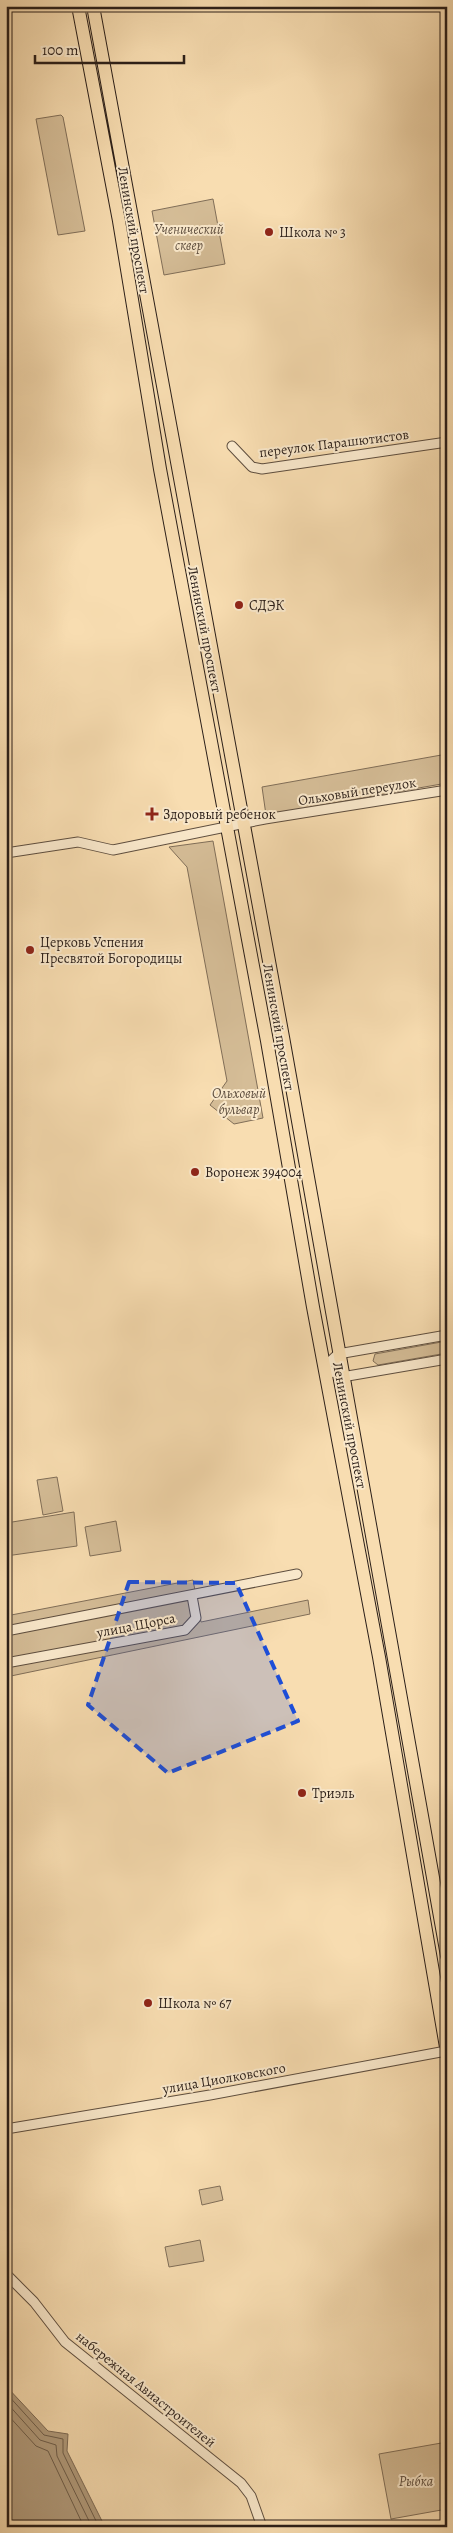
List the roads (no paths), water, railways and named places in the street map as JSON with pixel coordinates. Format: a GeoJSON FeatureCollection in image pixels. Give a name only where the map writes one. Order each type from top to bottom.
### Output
{"type":"FeatureCollection","features":[{"type":"Feature","properties":{"kind":"main road","name":"Ленинский проспект"},"geometry":{"type":"LineString","coordinates":[[78,6],[324,1367],[379,1656],[447,2052]]}},
{"type":"Feature","properties":{"kind":"main road","name":"Ленинский проспект"},"geometry":{"type":"LineString","coordinates":[[93,6],[342,1377],[394,1653],[447,1956]]}},
{"type":"Feature","properties":{"kind":"street","name":"переулок Парашютистов"},"geometry":{"type":"LineString","coordinates":[[232,446],[252,467],[262,469],[447,442]]}},
{"type":"Feature","properties":{"kind":"street","name":"Ольховый переулок"},"geometry":{"type":"LineString","coordinates":[[6,853],[78,842],[113,850],[243,824],[447,790]]}},
{"type":"Feature","properties":{"kind":"street"},"geometry":{"type":"LineString","coordinates":[[447,1336],[338,1354],[324,1367],[342,1377],[447,1359]]}},
{"type":"Feature","properties":{"kind":"street"},"geometry":{"type":"LineString","coordinates":[[6,1631],[297,1574]]}},
{"type":"Feature","properties":{"kind":"street","name":"улица Щорса"},"geometry":{"type":"LineString","coordinates":[[6,1663],[185,1630],[196,1618],[192,1596]]}},
{"type":"Feature","properties":{"kind":"street","name":"улица Циолковского"},"geometry":{"type":"LineString","coordinates":[[6,2129],[447,2052]]}},
{"type":"Feature","properties":{"kind":"street","name":"набережная Авиастроителей"},"geometry":{"type":"LineString","coordinates":[[6,2274],[34,2302],[65,2342],[241,2483],[251,2496],[262,2527]]}},
{"type":"Feature","properties":{"kind":"water"},"geometry":{"type":"Polygon","coordinates":[[[6,2386],[48,2431],[68,2434],[67,2451],[105,2527],[6,2527],[6,2386]]]}},
{"type":"Feature","properties":{"kind":"place","name":"Школа № 3"},"geometry":{"type":"Point","coordinates":[269,232]}},
{"type":"Feature","properties":{"kind":"place","name":"СДЭК"},"geometry":{"type":"Point","coordinates":[239,605]}},
{"type":"Feature","properties":{"kind":"place","name":"Здоровый ребенок"},"geometry":{"type":"Point","coordinates":[152,814]}},
{"type":"Feature","properties":{"kind":"place","name":"Церковь Успения Пресвятой Богородицы"},"geometry":{"type":"Point","coordinates":[30,950]}},
{"type":"Feature","properties":{"kind":"place","name":"Воронеж 394004"},"geometry":{"type":"Point","coordinates":[195,1172]}},
{"type":"Feature","properties":{"kind":"place","name":"Триэль"},"geometry":{"type":"Point","coordinates":[302,1793]}},
{"type":"Feature","properties":{"kind":"place","name":"Школа № 67"},"geometry":{"type":"Point","coordinates":[148,2003]}},
{"type":"Feature","properties":{"kind":"park label","name":"Ученический сквер"},"geometry":{"type":"Point","coordinates":[189,237]}},
{"type":"Feature","properties":{"kind":"park label","name":"Ольховый бульвар"},"geometry":{"type":"Point","coordinates":[239,1102]}},
{"type":"Feature","properties":{"kind":"park label","name":"Рыбка"},"geometry":{"type":"Point","coordinates":[416,2481]}}]}
